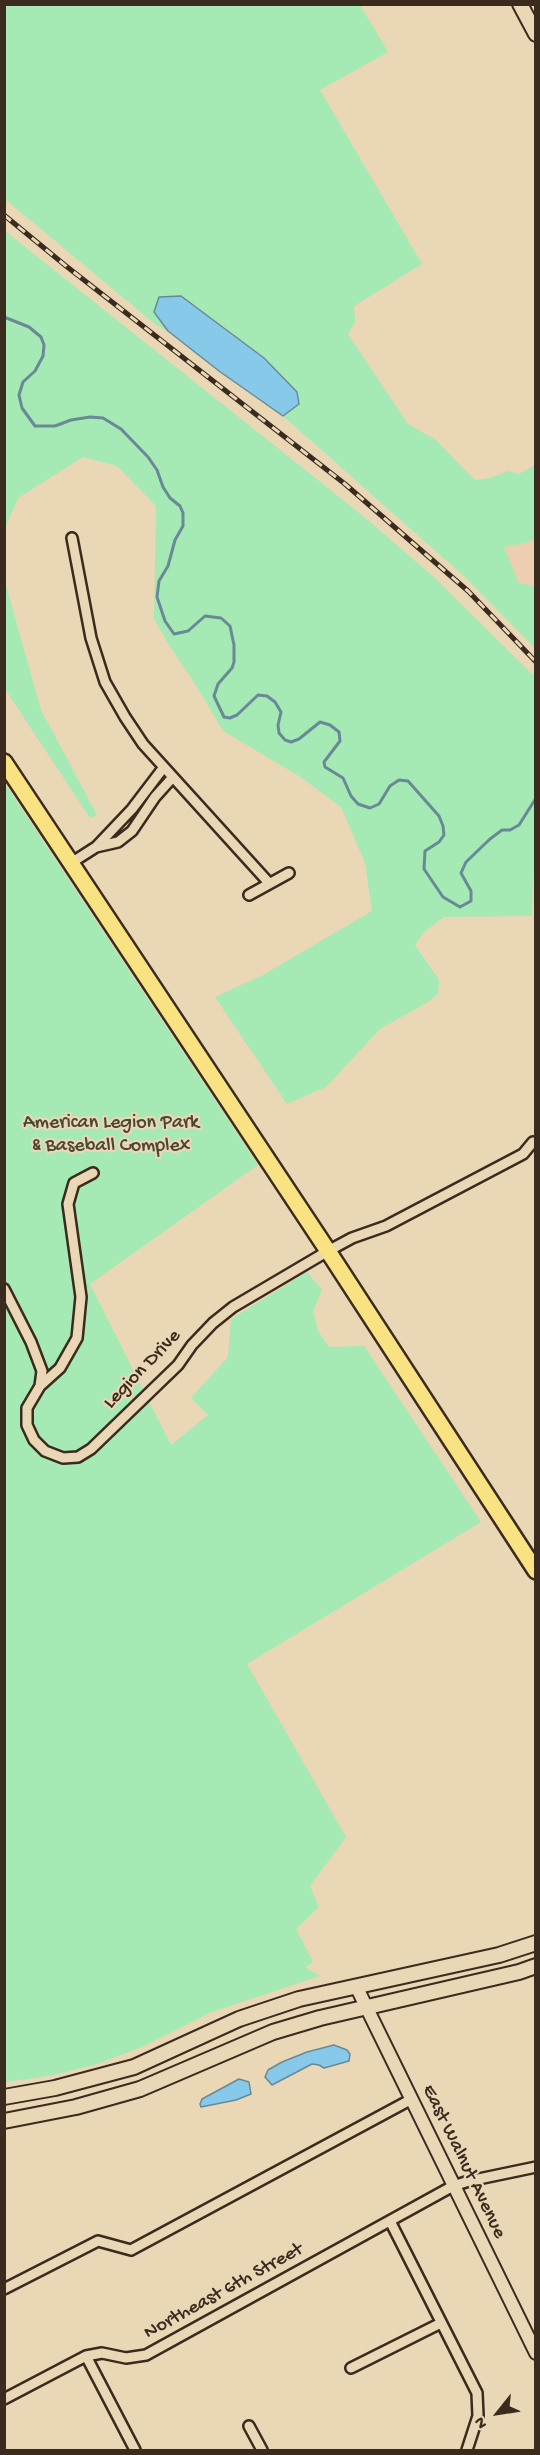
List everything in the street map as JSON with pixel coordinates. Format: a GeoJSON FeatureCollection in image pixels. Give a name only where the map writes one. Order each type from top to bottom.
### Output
{"type":"FeatureCollection","features":[{"type":"Feature","properties":{"kind":"main road"},"geometry":{"type":"LineString","coordinates":[[520,4],[536,34]]}},
{"type":"Feature","properties":{"kind":"main road"},"geometry":{"type":"LineString","coordinates":[[4,762],[531,1555],[536,1571]]}},
{"type":"Feature","properties":{"kind":"main road"},"geometry":{"type":"LineString","coordinates":[[4,2097],[55,2088],[134,2067],[239,2019],[299,2000],[499,1955],[536,1943]]}},
{"type":"Feature","properties":{"kind":"main road"},"geometry":{"type":"LineString","coordinates":[[4,2121],[76,2108],[140,2089],[273,2032],[320,2018],[366,2009],[536,1966]]}},
{"type":"Feature","properties":{"kind":"street"},"geometry":{"type":"LineString","coordinates":[[72,538],[91,638],[105,682],[143,744],[269,883]]}},
{"type":"Feature","properties":{"kind":"street"},"geometry":{"type":"LineString","coordinates":[[71,863],[96,847],[132,809],[164,767]]}},
{"type":"Feature","properties":{"kind":"street"},"geometry":{"type":"LineString","coordinates":[[96,847],[118,842],[132,831],[155,796],[173,777]]}},
{"type":"Feature","properties":{"kind":"street"},"geometry":{"type":"LineString","coordinates":[[249,895],[289,873]]}},
{"type":"Feature","properties":{"kind":"street","name":"Legion Drive"},"geometry":{"type":"LineString","coordinates":[[40,1386],[27,1408],[27,1425],[34,1440],[45,1451],[63,1458],[78,1457],[91,1449],[178,1365],[192,1345],[233,1307],[352,1238],[386,1226],[523,1154],[534,1142]]}},
{"type":"Feature","properties":{"kind":"street"},"geometry":{"type":"LineString","coordinates":[[40,1386],[60,1368],[77,1338],[81,1297],[69,1204],[74,1183],[93,1173]]}},
{"type":"Feature","properties":{"kind":"street"},"geometry":{"type":"LineString","coordinates":[[4,1289],[39,1360],[42,1371],[40,1386]]}},
{"type":"Feature","properties":{"kind":"street","name":"East Walnut Avenue"},"geometry":{"type":"LineString","coordinates":[[357,1988],[536,2353]]}},
{"type":"Feature","properties":{"kind":"street"},"geometry":{"type":"LineString","coordinates":[[4,2289],[98,2241],[131,2250],[410,2100]]}},
{"type":"Feature","properties":{"kind":"street","name":"Northeast 6th Street"},"geometry":{"type":"LineString","coordinates":[[4,2399],[86,2356],[102,2353],[126,2358],[156,2351],[453,2187],[469,2181],[531,2170],[536,2167]]}},
{"type":"Feature","properties":{"kind":"street"},"geometry":{"type":"LineString","coordinates":[[390,2221],[477,2393],[478,2416],[467,2451]]}},
{"type":"Feature","properties":{"kind":"street"},"geometry":{"type":"LineString","coordinates":[[351,2368],[441,2323]]}},
{"type":"Feature","properties":{"kind":"street"},"geometry":{"type":"LineString","coordinates":[[86,2356],[135,2451]]}},
{"type":"Feature","properties":{"kind":"street"},"geometry":{"type":"LineString","coordinates":[[249,2426],[262,2451]]}},
{"type":"Feature","properties":{"kind":"shaded area"},"geometry":{"type":"Polygon","coordinates":[[[535,538],[535,586],[519,583],[504,546],[526,543],[535,538]]]}},
{"type":"Feature","properties":{"kind":"green space"},"geometry":{"type":"Polygon","coordinates":[[[4,5],[360,5],[388,52],[320,90],[422,264],[354,306],[355,322],[348,334],[408,424],[436,440],[475,480],[490,478],[507,471],[519,474],[535,465],[535,538],[526,543],[504,547],[519,583],[535,586],[535,648],[465,577],[283,416],[299,404],[297,392],[264,358],[223,326],[154,312],[168,331],[156,325],[5,199],[4,5]]]}},
{"type":"Feature","properties":{"kind":"green space"},"geometry":{"type":"Polygon","coordinates":[[[5,231],[368,520],[436,579],[535,677],[536,878],[533,876],[532,916],[444,917],[424,932],[415,945],[439,980],[438,994],[380,1029],[326,1087],[287,1104],[215,997],[263,975],[372,911],[365,863],[341,807],[299,776],[223,731],[169,645],[154,619],[156,506],[117,466],[83,457],[18,498],[5,528],[5,231]]]}},
{"type":"Feature","properties":{"kind":"green space"},"geometry":{"type":"Polygon","coordinates":[[[5,582],[41,710],[97,815],[90,818],[5,689],[5,582]]]}},
{"type":"Feature","properties":{"kind":"green space","name":"American Legion Park & Baseball Complex"},"geometry":{"type":"Polygon","coordinates":[[[4,782],[258,1165],[90,1284],[171,1445],[208,1415],[191,1398],[228,1357],[231,1319],[307,1272],[322,1290],[313,1311],[318,1331],[329,1347],[364,1346],[481,1522],[247,1664],[346,1837],[310,1886],[319,1907],[296,1929],[313,1962],[305,1967],[320,1976],[212,2012],[142,2047],[97,2064],[49,2076],[5,2082],[4,782]]]}},
{"type":"Feature","properties":{"kind":"water"},"geometry":{"type":"Polygon","coordinates":[[[181,296],[264,358],[297,392],[299,404],[283,416],[219,371],[168,331],[154,312],[159,297],[181,296]]]}},
{"type":"Feature","properties":{"kind":"water"},"geometry":{"type":"Polygon","coordinates":[[[334,2045],[347,2050],[350,2054],[349,2061],[324,2068],[312,2064],[272,2085],[265,2077],[268,2070],[282,2062],[334,2045]]]}},
{"type":"Feature","properties":{"kind":"water"},"geometry":{"type":"Polygon","coordinates":[[[239,2079],[249,2082],[251,2094],[236,2100],[201,2107],[202,2099],[239,2079]]]}},
{"type":"Feature","properties":{"kind":"waterway"},"geometry":{"type":"LineString","coordinates":[[4,317],[29,327],[41,337],[44,345],[43,356],[35,371],[23,382],[19,395],[22,408],[35,426],[55,426],[71,420],[90,417],[103,418],[121,429],[148,457],[170,498],[180,506],[183,513],[183,526],[175,540],[168,566],[159,581],[157,597],[165,621],[174,634],[188,631],[205,616],[221,618],[230,626],[234,645],[234,662],[232,668],[218,684],[214,696],[224,717],[230,718],[237,715],[258,695],[267,696],[275,702],[281,712],[279,733],[285,740],[291,742],[299,739],[320,722],[330,725],[339,732],[340,741],[324,762],[325,767],[343,778],[351,796],[358,804],[370,808],[379,804],[390,786],[399,780],[408,781],[439,816],[443,826],[444,835],[439,842],[425,851],[424,869],[443,897],[460,907],[471,901],[471,891],[461,873],[466,862],[502,830],[510,830],[519,825],[536,798]]}},
{"type":"Feature","properties":{"kind":"railway"},"geometry":{"type":"LineString","coordinates":[[4,215],[345,484],[468,591],[536,662]]}}]}
